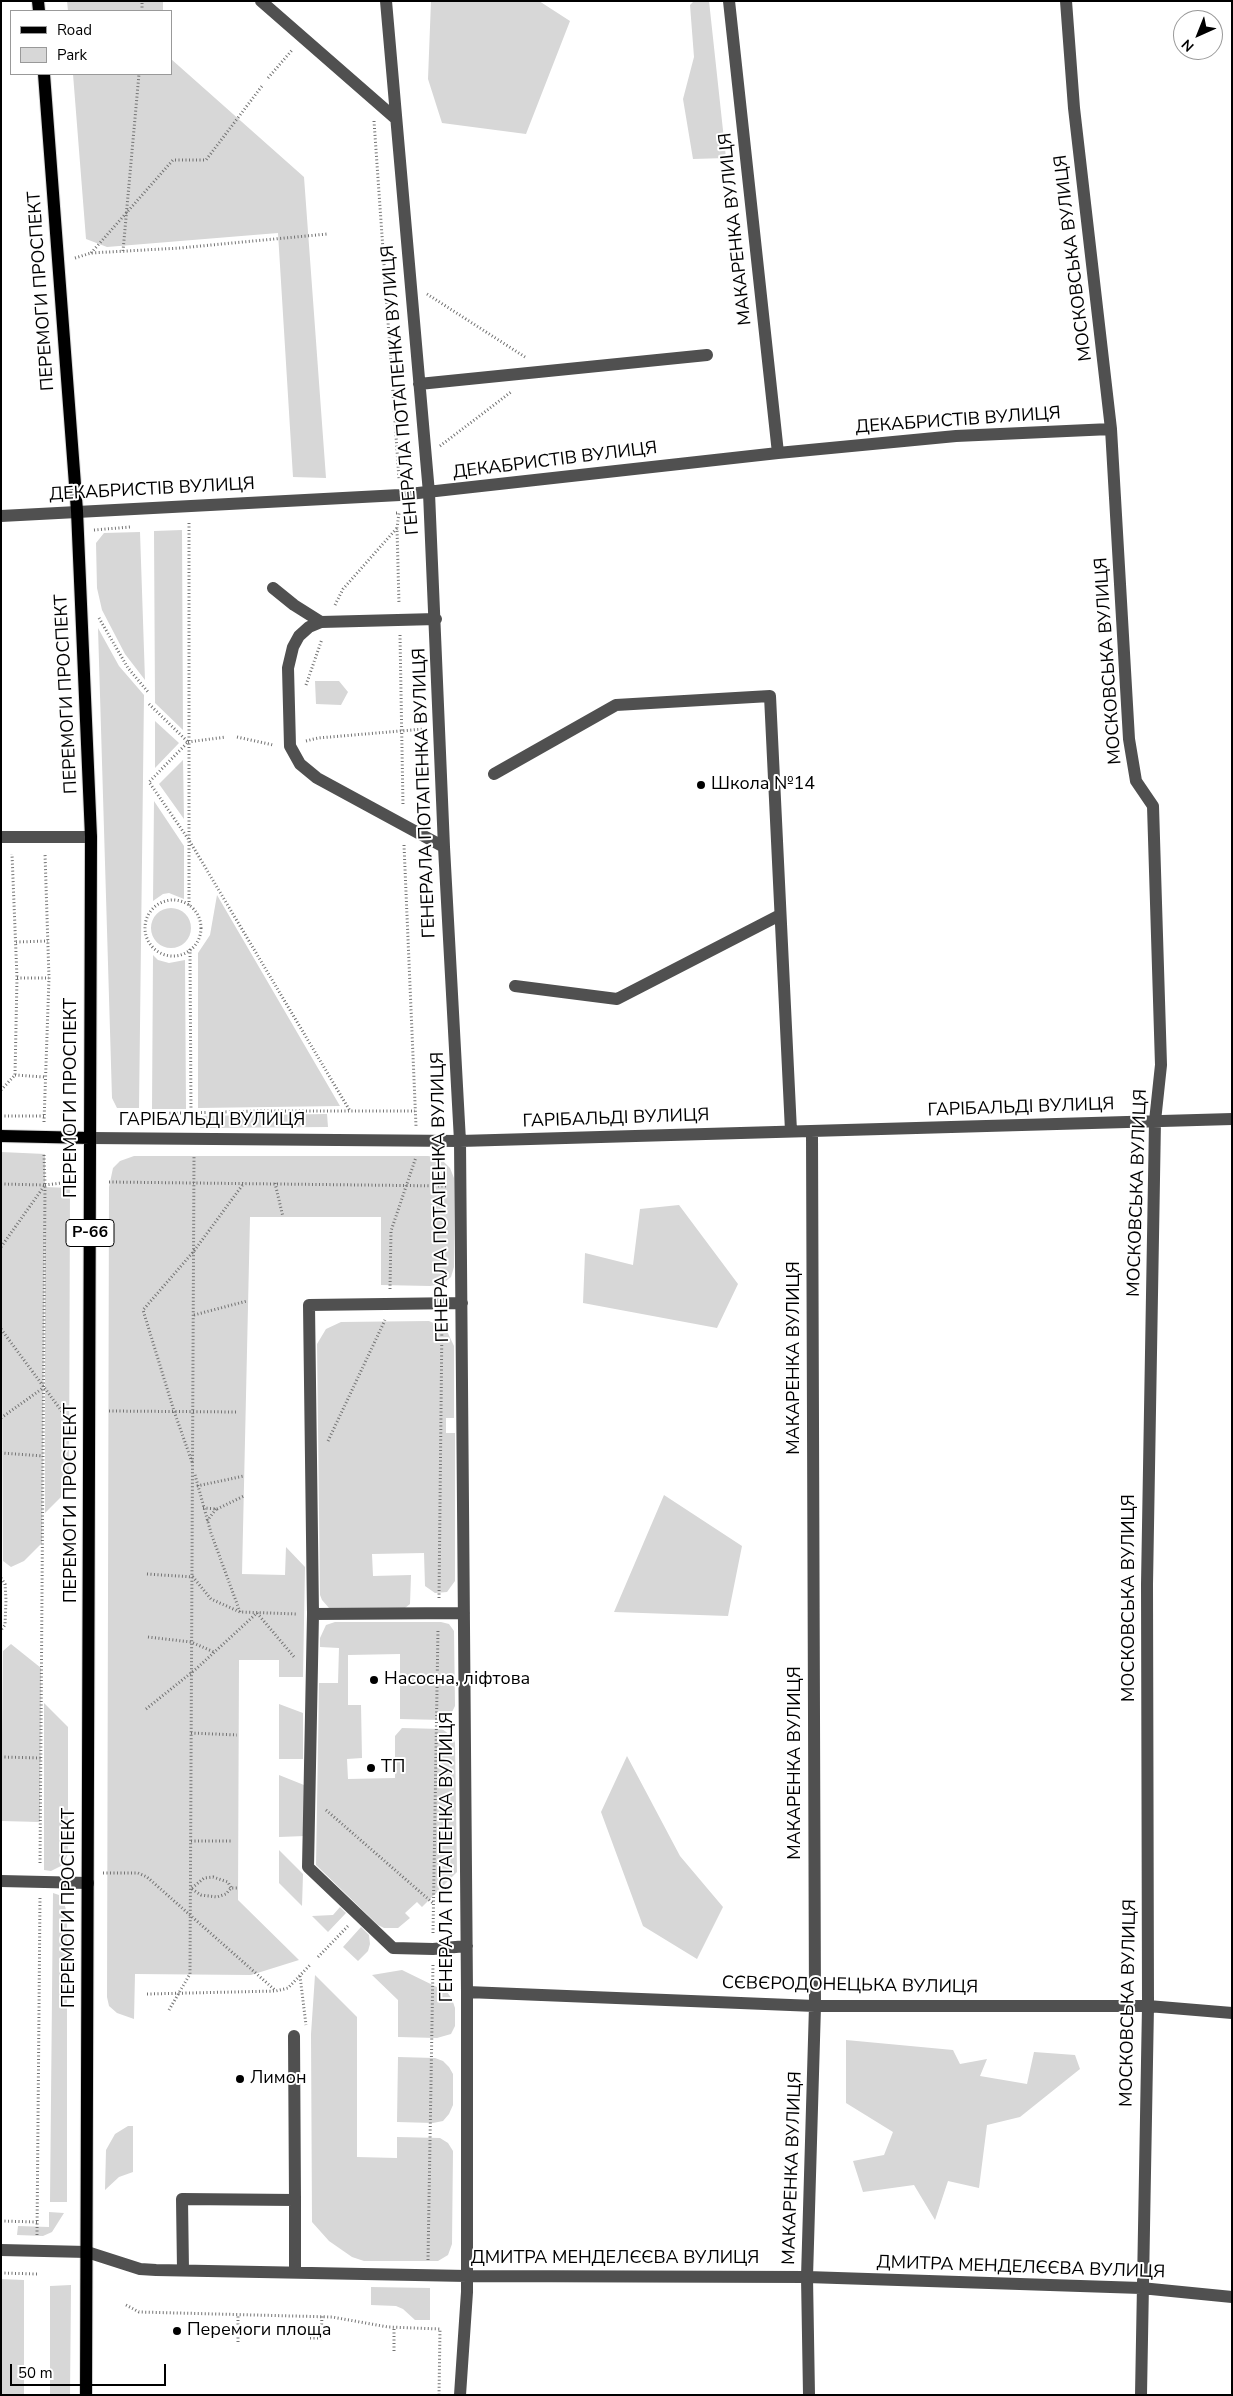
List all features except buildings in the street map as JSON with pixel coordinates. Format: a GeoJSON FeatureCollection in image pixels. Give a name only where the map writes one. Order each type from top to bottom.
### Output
{"type":"FeatureCollection","features":[{"type":"Feature","properties":{"kind":"main road","name":"ПЕРЕМОГИ ПРОСПЕКТ"},"geometry":{"type":"LineString","coordinates":[[44,75],[77,510],[91,837],[86,2395]]}},
{"type":"Feature","properties":{"kind":"main road","name":"ГАРІБАЛЬДІ ВУЛИЦЯ"},"geometry":{"type":"LineString","coordinates":[[1,1136],[90,1138]]}},
{"type":"Feature","properties":{"kind":"street"},"geometry":{"type":"LineString","coordinates":[[261,1],[395,118]]}},
{"type":"Feature","properties":{"kind":"street","name":"ГЕНЕРАЛА ПОТАПЕНКА ВУЛИЦЯ"},"geometry":{"type":"LineString","coordinates":[[386,1],[429,493],[436,619],[444,847],[460,1141],[467,1946],[466,2276],[460,2395]]}},
{"type":"Feature","properties":{"kind":"street","name":"МАКАРЕНКА ВУЛИЦЯ"},"geometry":{"type":"LineString","coordinates":[[729,1],[778,453]]}},
{"type":"Feature","properties":{"kind":"street","name":"МОСКОВСЬКА ВУЛИЦЯ"},"geometry":{"type":"LineString","coordinates":[[1066,1],[1074,108],[1111,429],[1129,739],[1136,781],[1153,806],[1161,1065],[1155,1121],[1147,1584],[1148,2006],[1141,2288],[1141,2395]]}},
{"type":"Feature","properties":{"kind":"street"},"geometry":{"type":"LineString","coordinates":[[419,384],[707,355]]}},
{"type":"Feature","properties":{"kind":"street","name":"ДЕКАБРИСТІВ ВУЛИЦЯ"},"geometry":{"type":"LineString","coordinates":[[1,516],[77,510],[429,493],[778,453],[956,436],[1111,429]]}},
{"type":"Feature","properties":{"kind":"street"},"geometry":{"type":"LineString","coordinates":[[273,588],[294,605],[324,622]]}},
{"type":"Feature","properties":{"kind":"street"},"geometry":{"type":"LineString","coordinates":[[436,619],[324,622],[309,627],[292,647],[288,668],[290,746],[300,764],[317,778],[444,847]]}},
{"type":"Feature","properties":{"kind":"street"},"geometry":{"type":"LineString","coordinates":[[494,774],[616,705],[770,696],[791,1131]]}},
{"type":"Feature","properties":{"kind":"street"},"geometry":{"type":"LineString","coordinates":[[6,837],[91,837]]}},
{"type":"Feature","properties":{"kind":"street"},"geometry":{"type":"LineString","coordinates":[[515,986],[617,999],[780,915]]}},
{"type":"Feature","properties":{"kind":"street","name":"ГАРІБАЛЬДІ ВУЛИЦЯ"},"geometry":{"type":"LineString","coordinates":[[90,1138],[460,1141],[1232,1120]]}},
{"type":"Feature","properties":{"kind":"street","name":"МАКАРЕНКА ВУЛИЦЯ"},"geometry":{"type":"LineString","coordinates":[[809,2395],[807,2277],[815,2006],[812,1132]]}},
{"type":"Feature","properties":{"kind":"street"},"geometry":{"type":"LineString","coordinates":[[462,1303],[309,1305],[313,1679],[308,1867],[393,1948],[433,1949],[467,1946]]}},
{"type":"Feature","properties":{"kind":"street"},"geometry":{"type":"LineString","coordinates":[[313,1614],[464,1613]]}},
{"type":"Feature","properties":{"kind":"street"},"geometry":{"type":"LineString","coordinates":[[1,1881],[88,1884]]}},
{"type":"Feature","properties":{"kind":"street","name":"СЄВЄРОДОНЕЦЬКА ВУЛИЦЯ"},"geometry":{"type":"LineString","coordinates":[[467,1992],[815,2006],[1148,2006],[1232,2013]]}},
{"type":"Feature","properties":{"kind":"street"},"geometry":{"type":"LineString","coordinates":[[295,2272],[295,2200],[300,2034]]}},
{"type":"Feature","properties":{"kind":"street"},"geometry":{"type":"LineString","coordinates":[[183,2270],[182,2199],[295,2200]]}},
{"type":"Feature","properties":{"kind":"street","name":"ДМИТРА МЕНДЕЛЄЄВА ВУЛИЦЯ"},"geometry":{"type":"LineString","coordinates":[[1,2250],[87,2252],[140,2269],[466,2276],[807,2277],[1141,2288],[1232,2297]]}},
{"type":"Feature","properties":{"kind":"path"},"geometry":{"type":"LineString","coordinates":[[268,78],[303,37]]}},
{"type":"Feature","properties":{"kind":"path"},"geometry":{"type":"LineString","coordinates":[[123,251],[139,75]]}},
{"type":"Feature","properties":{"kind":"path"},"geometry":{"type":"LineString","coordinates":[[91,253],[173,160],[206,160],[262,86]]}},
{"type":"Feature","properties":{"kind":"path"},"geometry":{"type":"LineString","coordinates":[[328,1442],[393,1304],[389,1285],[391,1231],[416,1156],[417,1140],[404,825],[397,528],[400,495],[373,98]]}},
{"type":"Feature","properties":{"kind":"path"},"geometry":{"type":"LineString","coordinates":[[58,264],[91,253],[180,248],[328,234]]}},
{"type":"Feature","properties":{"kind":"path"},"geometry":{"type":"LineString","coordinates":[[410,283],[548,371]]}},
{"type":"Feature","properties":{"kind":"path"},"geometry":{"type":"LineString","coordinates":[[426,457],[513,391]]}},
{"type":"Feature","properties":{"kind":"path"},"geometry":{"type":"LineString","coordinates":[[389,513],[399,513]]}},
{"type":"Feature","properties":{"kind":"path"},"geometry":{"type":"LineString","coordinates":[[189,520],[189,906]]}},
{"type":"Feature","properties":{"kind":"path"},"geometry":{"type":"LineString","coordinates":[[77,531],[121,529],[137,526]]}},
{"type":"Feature","properties":{"kind":"path"},"geometry":{"type":"LineString","coordinates":[[304,688],[324,622],[343,589],[397,528]]}},
{"type":"Feature","properties":{"kind":"path"},"geometry":{"type":"LineString","coordinates":[[97,613],[128,668],[148,692]]}},
{"type":"Feature","properties":{"kind":"path"},"geometry":{"type":"LineString","coordinates":[[149,704],[188,742]]}},
{"type":"Feature","properties":{"kind":"path"},"geometry":{"type":"LineString","coordinates":[[237,737],[278,746],[290,746],[318,738],[440,728]]}},
{"type":"Feature","properties":{"kind":"path"},"geometry":{"type":"LineString","coordinates":[[226,737],[188,742],[149,782],[189,840],[350,1111]]}},
{"type":"Feature","properties":{"kind":"path"},"geometry":{"type":"LineString","coordinates":[[1,1090],[15,1075],[17,978],[16,942],[6,837]]}},
{"type":"Feature","properties":{"kind":"path"},"geometry":{"type":"LineString","coordinates":[[37,2251],[44,1116],[49,978],[45,837]]}},
{"type":"Feature","properties":{"kind":"path"},"geometry":{"type":"LineString","coordinates":[[173,900],[189,906],[199,918],[201,928],[198,939],[190,949],[183,954],[172,956],[162,954],[150,942],[145,927],[147,916],[153,907],[162,902],[173,900]]}},
{"type":"Feature","properties":{"kind":"path"},"geometry":{"type":"LineString","coordinates":[[16,942],[48,941]]}},
{"type":"Feature","properties":{"kind":"path"},"geometry":{"type":"LineString","coordinates":[[190,949],[191,1112]]}},
{"type":"Feature","properties":{"kind":"path"},"geometry":{"type":"LineString","coordinates":[[17,978],[49,978]]}},
{"type":"Feature","properties":{"kind":"path"},"geometry":{"type":"LineString","coordinates":[[15,1075],[45,1077]]}},
{"type":"Feature","properties":{"kind":"path"},"geometry":{"type":"LineString","coordinates":[[145,1114],[415,1111]]}},
{"type":"Feature","properties":{"kind":"path"},"geometry":{"type":"LineString","coordinates":[[1,1116],[44,1116]]}},
{"type":"Feature","properties":{"kind":"path"},"geometry":{"type":"LineString","coordinates":[[169,2010],[190,1974],[192,1888],[191,1642],[193,1577],[194,1156]]}},
{"type":"Feature","properties":{"kind":"path"},"geometry":{"type":"LineString","coordinates":[[1,1184],[70,1182]]}},
{"type":"Feature","properties":{"kind":"path"},"geometry":{"type":"LineString","coordinates":[[109,1182],[275,1183],[442,1188],[454,1186]]}},
{"type":"Feature","properties":{"kind":"path"},"geometry":{"type":"LineString","coordinates":[[240,1612],[207,1521],[193,1465],[174,1411],[143,1310],[194,1251],[244,1183]]}},
{"type":"Feature","properties":{"kind":"path"},"geometry":{"type":"LineString","coordinates":[[275,1183],[283,1217]]}},
{"type":"Feature","properties":{"kind":"path"},"geometry":{"type":"LineString","coordinates":[[1,1247],[45,1184]]}},
{"type":"Feature","properties":{"kind":"path"},"geometry":{"type":"LineString","coordinates":[[194,1315],[247,1301]]}},
{"type":"Feature","properties":{"kind":"path"},"geometry":{"type":"LineString","coordinates":[[428,2261],[442,1303]]}},
{"type":"Feature","properties":{"kind":"path"},"geometry":{"type":"LineString","coordinates":[[1,1329],[43,1388],[70,1421]]}},
{"type":"Feature","properties":{"kind":"path"},"geometry":{"type":"LineString","coordinates":[[1,1418],[43,1388]]}},
{"type":"Feature","properties":{"kind":"path"},"geometry":{"type":"LineString","coordinates":[[109,1411],[238,1412]]}},
{"type":"Feature","properties":{"kind":"path"},"geometry":{"type":"LineString","coordinates":[[1,1453],[43,1456]]}},
{"type":"Feature","properties":{"kind":"path"},"geometry":{"type":"LineString","coordinates":[[197,1486],[244,1476]]}},
{"type":"Feature","properties":{"kind":"path"},"geometry":{"type":"LineString","coordinates":[[207,1521],[217,1509],[244,1496]]}},
{"type":"Feature","properties":{"kind":"path"},"geometry":{"type":"LineString","coordinates":[[203,1508],[217,1509]]}},
{"type":"Feature","properties":{"kind":"path"},"geometry":{"type":"LineString","coordinates":[[147,1574],[193,1577],[211,1599],[240,1612],[313,1614]]}},
{"type":"Feature","properties":{"kind":"path"},"geometry":{"type":"LineString","coordinates":[[1,1578],[6,1584],[3,1600],[5,1625],[1,1630]]}},
{"type":"Feature","properties":{"kind":"path"},"geometry":{"type":"LineString","coordinates":[[146,1709],[191,1673],[257,1613]]}},
{"type":"Feature","properties":{"kind":"path"},"geometry":{"type":"LineString","coordinates":[[257,1613],[313,1679]]}},
{"type":"Feature","properties":{"kind":"path"},"geometry":{"type":"LineString","coordinates":[[148,1637],[191,1642],[214,1652]]}},
{"type":"Feature","properties":{"kind":"path"},"geometry":{"type":"LineString","coordinates":[[191,1732],[237,1735]]}},
{"type":"Feature","properties":{"kind":"path"},"geometry":{"type":"LineString","coordinates":[[1,1757],[41,1758]]}},
{"type":"Feature","properties":{"kind":"path"},"geometry":{"type":"LineString","coordinates":[[310,1796],[434,1904]]}},
{"type":"Feature","properties":{"kind":"path"},"geometry":{"type":"LineString","coordinates":[[191,1841],[233,1842]]}},
{"type":"Feature","properties":{"kind":"path"},"geometry":{"type":"LineString","coordinates":[[107,1873],[138,1873],[147,1877],[276,1991]]}},
{"type":"Feature","properties":{"kind":"path"},"geometry":{"type":"LineString","coordinates":[[192,1888],[204,1878],[213,1877],[228,1882],[231,1888]]}},
{"type":"Feature","properties":{"kind":"path"},"geometry":{"type":"LineString","coordinates":[[192,1888],[201,1895],[218,1897],[226,1894],[231,1888]]}},
{"type":"Feature","properties":{"kind":"path"},"geometry":{"type":"LineString","coordinates":[[231,1888],[238,1888]]}},
{"type":"Feature","properties":{"kind":"path"},"geometry":{"type":"LineString","coordinates":[[318,1957],[359,1915]]}},
{"type":"Feature","properties":{"kind":"path"},"geometry":{"type":"LineString","coordinates":[[147,1994],[276,1991],[288,1988],[311,1964]]}},
{"type":"Feature","properties":{"kind":"path"},"geometry":{"type":"LineString","coordinates":[[300,1976],[300,2034]]}},
{"type":"Feature","properties":{"kind":"path"},"geometry":{"type":"LineString","coordinates":[[1,2221],[37,2222]]}},
{"type":"Feature","properties":{"kind":"path"},"geometry":{"type":"LineString","coordinates":[[1,2273],[37,2274]]}},
{"type":"Feature","properties":{"kind":"path"},"geometry":{"type":"LineString","coordinates":[[126,2304],[140,2312],[238,2316],[322,2316],[394,2328],[440,2329],[439,2395]]}},
{"type":"Feature","properties":{"kind":"path"},"geometry":{"type":"LineString","coordinates":[[238,2316],[238,2342]]}},
{"type":"Feature","properties":{"kind":"path"},"geometry":{"type":"LineString","coordinates":[[310,2338],[321,2338],[322,2316]]}},
{"type":"Feature","properties":{"kind":"path"},"geometry":{"type":"LineString","coordinates":[[394,2328],[394,2351]]}},
{"type":"Feature","properties":{"kind":"green space"},"geometry":{"type":"Polygon","coordinates":[[[67,1],[163,1],[163,10],[68,10],[67,1]]]}},
{"type":"Feature","properties":{"kind":"green space"},"geometry":{"type":"Polygon","coordinates":[[[431,1],[539,1],[570,21],[526,134],[442,123],[428,79],[431,1]]]}},
{"type":"Feature","properties":{"kind":"green space"},"geometry":{"type":"Polygon","coordinates":[[[694,1],[709,1],[726,158],[693,159],[683,99],[694,57],[690,5],[694,1]]]}},
{"type":"Feature","properties":{"kind":"green space"},"geometry":{"type":"Polygon","coordinates":[[[172,60],[304,177],[326,478],[293,477],[278,233],[107,247],[86,239],[73,75],[172,75],[172,60]]]}},
{"type":"Feature","properties":{"kind":"green space"},"geometry":{"type":"Polygon","coordinates":[[[182,530],[183,730],[155,703],[154,531],[182,530]]]}},
{"type":"Feature","properties":{"kind":"green space"},"geometry":{"type":"Polygon","coordinates":[[[140,532],[145,680],[125,654],[102,610],[97,588],[96,543],[104,533],[140,532]]]}},
{"type":"Feature","properties":{"kind":"green space"},"geometry":{"type":"Polygon","coordinates":[[[98,628],[119,666],[144,695],[139,1108],[117,1108],[112,1098],[98,628]]]}},
{"type":"Feature","properties":{"kind":"green space"},"geometry":{"type":"Polygon","coordinates":[[[315,681],[339,681],[348,692],[341,705],[316,704],[315,681]]]}},
{"type":"Feature","properties":{"kind":"green space"},"geometry":{"type":"Polygon","coordinates":[[[155,721],[179,743],[155,768],[155,721]]]}},
{"type":"Feature","properties":{"kind":"green space"},"geometry":{"type":"Polygon","coordinates":[[[183,760],[184,819],[159,784],[183,760]]]}},
{"type":"Feature","properties":{"kind":"green space"},"geometry":{"type":"Polygon","coordinates":[[[154,801],[184,846],[184,899],[169,893],[163,894],[153,901],[154,801]]]}},
{"type":"Feature","properties":{"kind":"green space"},"geometry":{"type":"Polygon","coordinates":[[[217,895],[340,1106],[198,1108],[198,953],[210,935],[217,895]]]}},
{"type":"Feature","properties":{"kind":"green space"},"geometry":{"type":"Polygon","coordinates":[[[171,908],[182,911],[188,917],[191,928],[188,939],[182,945],[171,948],[160,945],[154,939],[151,928],[154,917],[160,911],[171,908]]]}},
{"type":"Feature","properties":{"kind":"green space"},"geometry":{"type":"Polygon","coordinates":[[[153,955],[158,960],[169,963],[185,960],[186,1109],[152,1109],[153,955]]]}},
{"type":"Feature","properties":{"kind":"green space"},"geometry":{"type":"Polygon","coordinates":[[[327,1114],[328,1127],[200,1128],[200,1116],[327,1114]]]}},
{"type":"Feature","properties":{"kind":"green space"},"geometry":{"type":"Polygon","coordinates":[[[1,1152],[45,1154],[45,1187],[70,1188],[69,1489],[45,1513],[45,1213],[42,1543],[24,1561],[11,1567],[3,1561],[1,1152]]]}},
{"type":"Feature","properties":{"kind":"green space"},"geometry":{"type":"Polygon","coordinates":[[[134,1156],[428,1156],[440,1158],[450,1168],[454,1178],[454,1267],[451,1277],[442,1284],[430,1286],[381,1285],[381,1217],[250,1217],[242,1574],[285,1575],[286,1547],[305,1567],[303,1677],[279,1677],[279,1660],[239,1660],[238,1900],[299,1960],[251,1975],[135,1974],[134,2019],[117,2013],[109,2006],[107,1997],[109,1187],[113,1168],[120,1161],[134,1156]]]}},
{"type":"Feature","properties":{"kind":"green space"},"geometry":{"type":"Polygon","coordinates":[[[679,1205],[738,1284],[717,1328],[583,1303],[585,1253],[633,1265],[640,1209],[679,1205]]]}},
{"type":"Feature","properties":{"kind":"green space"},"geometry":{"type":"Polygon","coordinates":[[[429,1321],[446,1329],[454,1346],[454,1418],[446,1418],[446,1433],[455,1433],[455,1581],[447,1592],[435,1593],[425,1586],[424,1553],[372,1554],[373,1576],[411,1575],[410,1604],[405,1608],[329,1608],[320,1595],[317,1344],[326,1329],[341,1322],[429,1321]]]}},
{"type":"Feature","properties":{"kind":"green space"},"geometry":{"type":"Polygon","coordinates":[[[664,1495],[742,1546],[728,1616],[614,1612],[664,1495]]]}},
{"type":"Feature","properties":{"kind":"green space"},"geometry":{"type":"Polygon","coordinates":[[[335,1622],[441,1622],[449,1624],[454,1631],[455,1706],[452,1712],[442,1720],[400,1719],[400,1654],[348,1655],[348,1705],[361,1705],[362,1758],[347,1759],[348,1779],[395,1778],[395,1736],[402,1728],[442,1729],[453,1737],[455,1743],[457,1872],[422,1907],[417,1902],[405,1913],[410,1918],[398,1928],[384,1928],[378,1925],[316,1865],[319,1683],[338,1683],[339,1648],[320,1647],[320,1638],[326,1625],[335,1622]]]}},
{"type":"Feature","properties":{"kind":"green space"},"geometry":{"type":"Polygon","coordinates":[[[11,1644],[41,1668],[40,1822],[1,1821],[3,1651],[11,1644]]]}},
{"type":"Feature","properties":{"kind":"green space"},"geometry":{"type":"Polygon","coordinates":[[[44,1703],[68,1727],[68,1854],[63,1865],[51,1871],[44,1870],[44,1703]]]}},
{"type":"Feature","properties":{"kind":"green space"},"geometry":{"type":"Polygon","coordinates":[[[279,1704],[303,1713],[303,1759],[279,1759],[279,1704]]]}},
{"type":"Feature","properties":{"kind":"green space"},"geometry":{"type":"Polygon","coordinates":[[[627,1756],[680,1856],[723,1907],[697,1959],[643,1926],[601,1812],[627,1756]]]}},
{"type":"Feature","properties":{"kind":"green space"},"geometry":{"type":"Polygon","coordinates":[[[279,1775],[304,1785],[305,1836],[279,1837],[279,1775]]]}},
{"type":"Feature","properties":{"kind":"green space"},"geometry":{"type":"Polygon","coordinates":[[[279,1850],[303,1874],[302,1906],[279,1883],[279,1850]]]}},
{"type":"Feature","properties":{"kind":"green space"},"geometry":{"type":"Polygon","coordinates":[[[53,1893],[59,1895],[64,1902],[67,1914],[67,2202],[50,2202],[53,1893]]]}},
{"type":"Feature","properties":{"kind":"green space"},"geometry":{"type":"Polygon","coordinates":[[[340,1907],[346,1913],[328,1932],[312,1916],[333,1915],[340,1907]]]}},
{"type":"Feature","properties":{"kind":"green space"},"geometry":{"type":"Polygon","coordinates":[[[361,1927],[369,1935],[370,1944],[368,1951],[358,1961],[343,1947],[361,1927]]]}},
{"type":"Feature","properties":{"kind":"green space"},"geometry":{"type":"Polygon","coordinates":[[[402,1970],[447,1992],[455,2008],[455,2026],[451,2034],[437,2038],[398,2037],[398,2000],[372,1975],[402,1970]]]}},
{"type":"Feature","properties":{"kind":"green space"},"geometry":{"type":"Polygon","coordinates":[[[315,1975],[357,2017],[357,2157],[397,2158],[397,2137],[440,2138],[448,2143],[453,2151],[452,2244],[448,2255],[438,2261],[364,2261],[352,2257],[329,2241],[312,2222],[311,2034],[315,1975]]]}},
{"type":"Feature","properties":{"kind":"green space"},"geometry":{"type":"Polygon","coordinates":[[[846,2040],[953,2050],[960,2064],[987,2059],[980,2076],[1027,2084],[1034,2052],[1075,2055],[1080,2069],[1020,2117],[987,2125],[979,2188],[948,2181],[935,2220],[914,2185],[863,2192],[853,2161],[884,2155],[893,2132],[846,2103],[846,2040]]]}},
{"type":"Feature","properties":{"kind":"green space"},"geometry":{"type":"Polygon","coordinates":[[[398,2057],[435,2058],[443,2061],[449,2067],[453,2074],[453,2105],[443,2121],[433,2123],[397,2122],[398,2057]]]}},
{"type":"Feature","properties":{"kind":"green space"},"geometry":{"type":"Polygon","coordinates":[[[128,2126],[133,2126],[133,2172],[119,2177],[105,2190],[106,2150],[115,2134],[128,2126]]]}},
{"type":"Feature","properties":{"kind":"green space"},"geometry":{"type":"Polygon","coordinates":[[[49,2212],[64,2213],[52,2232],[43,2236],[17,2235],[18,2226],[49,2227],[49,2212]]]}},
{"type":"Feature","properties":{"kind":"green space"},"geometry":{"type":"Polygon","coordinates":[[[1,2279],[24,2280],[24,2395],[1,2395],[1,2279]]]}},
{"type":"Feature","properties":{"kind":"green space"},"geometry":{"type":"Polygon","coordinates":[[[71,2285],[70,2395],[50,2395],[50,2286],[71,2285]]]}},
{"type":"Feature","properties":{"kind":"green space"},"geometry":{"type":"Polygon","coordinates":[[[371,2287],[430,2288],[430,2320],[415,2320],[403,2309],[396,2306],[371,2305],[371,2287]]]}},
{"type":"Feature","properties":{"kind":"place","name":"Школа №14"},"geometry":{"type":"Point","coordinates":[701,785]}},
{"type":"Feature","properties":{"kind":"place","name":"Насосна, ліфтова"},"geometry":{"type":"Point","coordinates":[374,1680]}},
{"type":"Feature","properties":{"kind":"place","name":"ТП"},"geometry":{"type":"Point","coordinates":[371,1768]}},
{"type":"Feature","properties":{"kind":"place","name":"Лимон"},"geometry":{"type":"Point","coordinates":[240,2079]}},
{"type":"Feature","properties":{"kind":"place","name":"Перемоги площа"},"geometry":{"type":"Point","coordinates":[177,2331]}}]}
